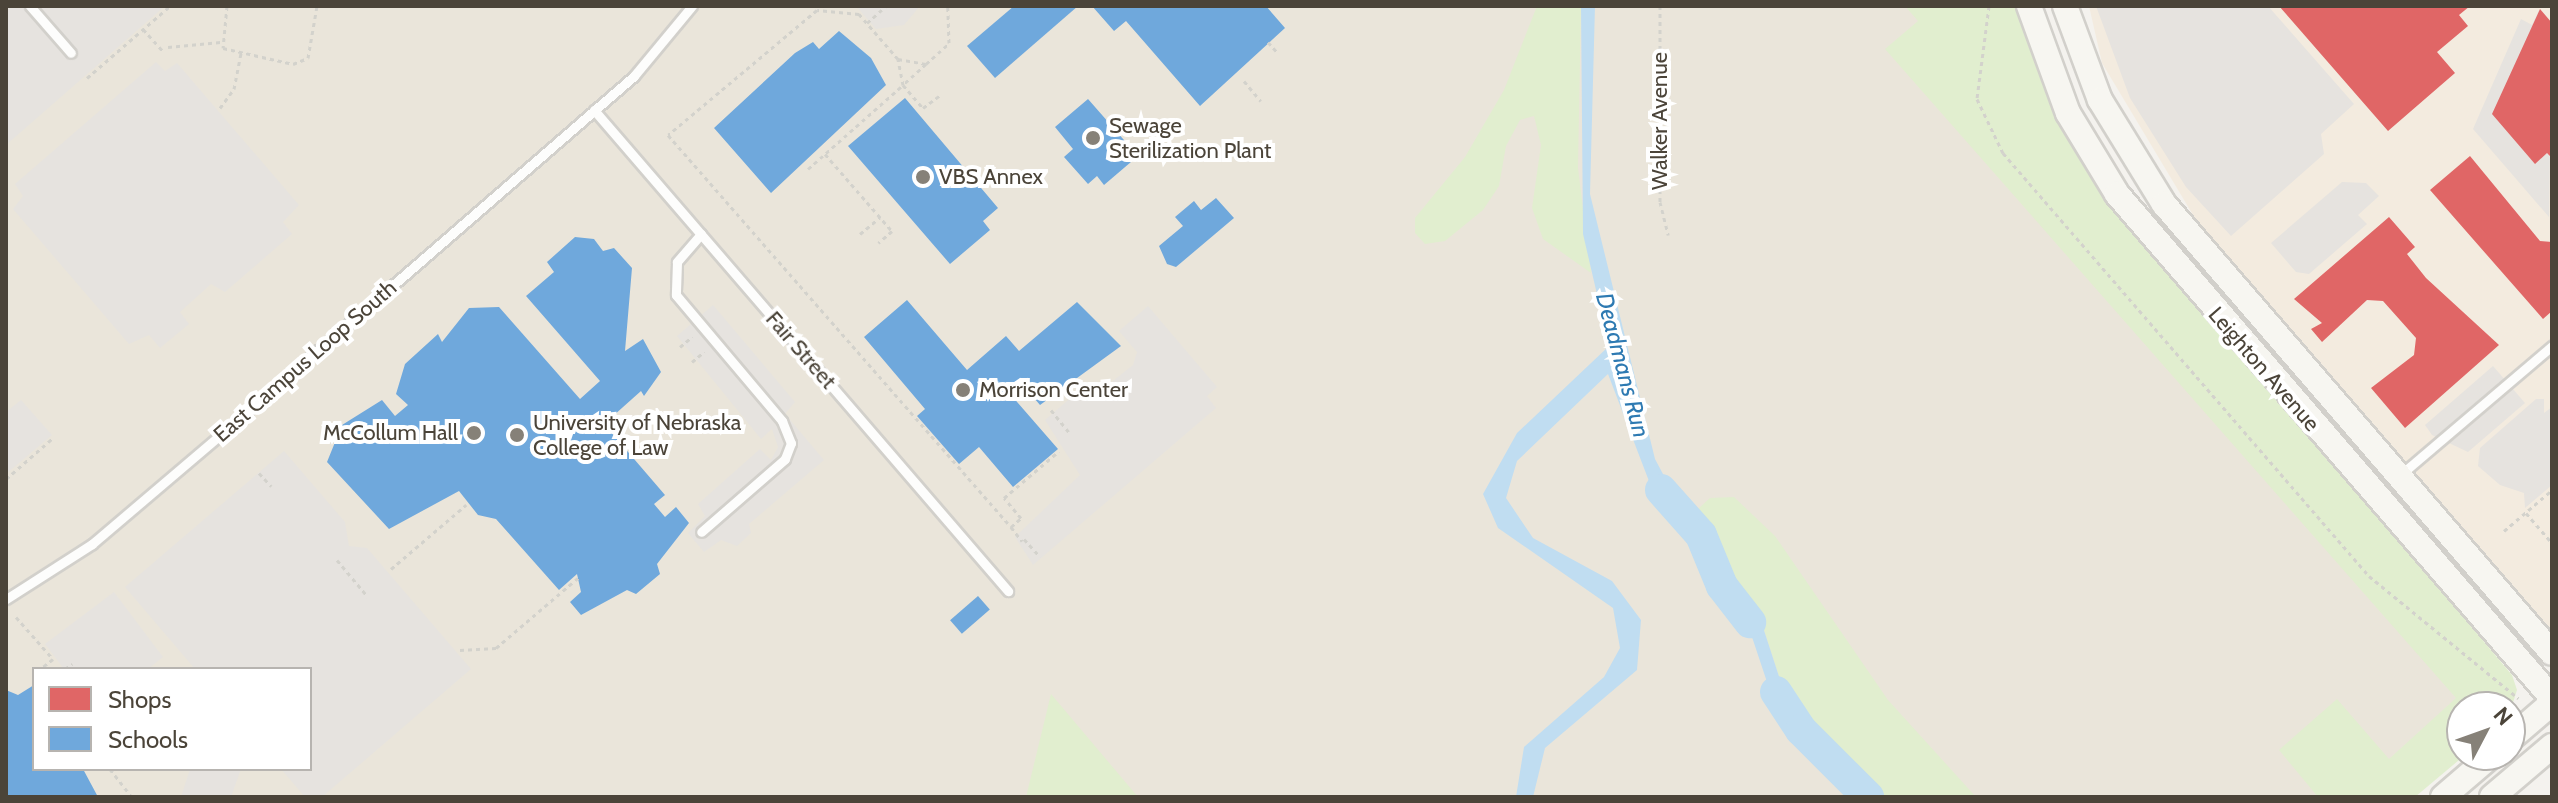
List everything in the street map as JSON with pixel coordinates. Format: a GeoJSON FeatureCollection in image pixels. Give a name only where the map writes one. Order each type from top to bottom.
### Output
{"type":"FeatureCollection","features":[{"type":"Feature","properties":{"kind":"main road","name":"Leighton Avenue"},"geometry":{"type":"LineString","coordinates":[[2029,6],[2068,113],[2117,194],[2552,700]]}},
{"type":"Feature","properties":{"kind":"main road","name":"Leighton Avenue"},"geometry":{"type":"LineString","coordinates":[[2065,6],[2100,100],[2151,187],[2552,653]]}},
{"type":"Feature","properties":{"kind":"main road"},"geometry":{"type":"LineString","coordinates":[[2526,724],[2552,700]]}},
{"type":"Feature","properties":{"kind":"main road"},"geometry":{"type":"LineString","coordinates":[[2492,797],[2552,746]]}},
{"type":"Feature","properties":{"kind":"main road"},"geometry":{"type":"LineString","coordinates":[[2443,797],[2473,771]]}},
{"type":"Feature","properties":{"kind":"lane"},"geometry":{"type":"LineString","coordinates":[[30,6],[71,53]]}},
{"type":"Feature","properties":{"kind":"lane","name":"East Campus Loop South"},"geometry":{"type":"LineString","coordinates":[[6,599],[92,544],[594,110],[658,51],[692,6]]}},
{"type":"Feature","properties":{"kind":"lane","name":"Fair Street"},"geometry":{"type":"LineString","coordinates":[[594,110],[1008,591]]}},
{"type":"Feature","properties":{"kind":"lane"},"geometry":{"type":"LineString","coordinates":[[701,234],[673,272],[676,295],[782,421],[791,443],[785,459],[701,532]]}},
{"type":"Feature","properties":{"kind":"lane"},"geometry":{"type":"LineString","coordinates":[[2399,476],[2552,346]]}},
{"type":"Feature","properties":{"kind":"path"},"geometry":{"type":"LineString","coordinates":[[87,78],[170,6]]}},
{"type":"Feature","properties":{"kind":"path"},"geometry":{"type":"LineString","coordinates":[[221,42],[227,6]]}},
{"type":"Feature","properties":{"kind":"path"},"geometry":{"type":"LineString","coordinates":[[168,47],[221,42],[241,53],[304,62],[317,6]]}},
{"type":"Feature","properties":{"kind":"path"},"geometry":{"type":"LineString","coordinates":[[852,6],[898,59],[903,85],[923,108],[940,95]]}},
{"type":"Feature","properties":{"kind":"path"},"geometry":{"type":"LineString","coordinates":[[867,23],[886,6]]}},
{"type":"Feature","properties":{"kind":"path"},"geometry":{"type":"LineString","coordinates":[[808,169],[949,43],[948,6]]}},
{"type":"Feature","properties":{"kind":"path","name":"Walker Avenue"},"geometry":{"type":"LineString","coordinates":[[1660,6],[1660,202],[1668,235]]}},
{"type":"Feature","properties":{"kind":"path"},"geometry":{"type":"LineString","coordinates":[[1989,6],[1977,99],[2003,153],[2369,576],[2509,691]]}},
{"type":"Feature","properties":{"kind":"path"},"geometry":{"type":"LineString","coordinates":[[859,14],[819,8],[668,135],[1040,557]]}},
{"type":"Feature","properties":{"kind":"path"},"geometry":{"type":"LineString","coordinates":[[143,29],[163,51]]}},
{"type":"Feature","properties":{"kind":"path"},"geometry":{"type":"LineString","coordinates":[[1268,42],[1278,53]]}},
{"type":"Feature","properties":{"kind":"path"},"geometry":{"type":"LineString","coordinates":[[220,108],[234,89],[241,53]]}},
{"type":"Feature","properties":{"kind":"path"},"geometry":{"type":"LineString","coordinates":[[898,59],[926,64]]}},
{"type":"Feature","properties":{"kind":"path"},"geometry":{"type":"LineString","coordinates":[[1244,81],[1261,101]]}},
{"type":"Feature","properties":{"kind":"path"},"geometry":{"type":"LineString","coordinates":[[825,154],[892,231],[878,243]]}},
{"type":"Feature","properties":{"kind":"path"},"geometry":{"type":"LineString","coordinates":[[860,234],[880,217]]}},
{"type":"Feature","properties":{"kind":"path"},"geometry":{"type":"LineString","coordinates":[[680,347],[702,328]]}},
{"type":"Feature","properties":{"kind":"path"},"geometry":{"type":"LineString","coordinates":[[692,362],[715,343]]}},
{"type":"Feature","properties":{"kind":"path"},"geometry":{"type":"LineString","coordinates":[[1051,410],[1069,432]]}},
{"type":"Feature","properties":{"kind":"path"},"geometry":{"type":"LineString","coordinates":[[6,479],[53,438]]}},
{"type":"Feature","properties":{"kind":"path"},"geometry":{"type":"LineString","coordinates":[[1011,527],[1021,518],[1004,498],[1059,451]]}},
{"type":"Feature","properties":{"kind":"path"},"geometry":{"type":"LineString","coordinates":[[259,473],[271,486]]}},
{"type":"Feature","properties":{"kind":"path"},"geometry":{"type":"LineString","coordinates":[[2504,531],[2552,490]]}},
{"type":"Feature","properties":{"kind":"path"},"geometry":{"type":"LineString","coordinates":[[391,569],[466,505]]}},
{"type":"Feature","properties":{"kind":"path"},"geometry":{"type":"LineString","coordinates":[[2526,513],[2552,543]]}},
{"type":"Feature","properties":{"kind":"path"},"geometry":{"type":"LineString","coordinates":[[337,560],[368,597]]}},
{"type":"Feature","properties":{"kind":"path"},"geometry":{"type":"LineString","coordinates":[[460,650],[496,648],[579,577]]}},
{"type":"Feature","properties":{"kind":"path"},"geometry":{"type":"LineString","coordinates":[[16,617],[53,659],[43,667]]}},
{"type":"Feature","properties":{"kind":"path"},"geometry":{"type":"LineString","coordinates":[[68,667],[72,664]]}},
{"type":"Feature","properties":{"kind":"path"},"geometry":{"type":"LineString","coordinates":[[112,771],[132,797]]}},
{"type":"Feature","properties":{"kind":"shaded area"},"geometry":{"type":"Polygon","coordinates":[[[6,6],[1920,6],[2456,691],[2446,691],[2446,737],[2401,797],[6,797],[6,6]]]}},
{"type":"Feature","properties":{"kind":"shaded area"},"geometry":{"type":"Polygon","coordinates":[[[6,6],[165,6],[6,145],[6,6]]]}},
{"type":"Feature","properties":{"kind":"shaded area"},"geometry":{"type":"Polygon","coordinates":[[[856,6],[920,6],[904,25],[876,29],[856,6]]]}},
{"type":"Feature","properties":{"kind":"shaded area"},"geometry":{"type":"Polygon","coordinates":[[[2089,6],[2552,6],[2552,633],[2199,225],[2102,63],[2089,6]]]}},
{"type":"Feature","properties":{"kind":"shaded area"},"geometry":{"type":"Polygon","coordinates":[[[2096,6],[2268,6],[2354,104],[2321,134],[2324,154],[2231,236],[2186,187],[2130,98],[2096,6]]]}},
{"type":"Feature","properties":{"kind":"shaded area"},"geometry":{"type":"Polygon","coordinates":[[[2539,10],[2552,25],[2549,217],[2473,129],[2521,19],[2532,25],[2539,10]]]}},
{"type":"Feature","properties":{"kind":"shaded area"},"geometry":{"type":"Polygon","coordinates":[[[156,62],[165,71],[177,63],[299,205],[283,222],[292,234],[225,292],[211,284],[180,312],[189,324],[160,348],[149,335],[129,344],[13,209],[23,196],[15,184],[156,62]]]}},
{"type":"Feature","properties":{"kind":"shaded area"},"geometry":{"type":"Polygon","coordinates":[[[2342,182],[2366,183],[2379,196],[2358,215],[2367,224],[2309,274],[2296,272],[2271,243],[2342,182]]]}},
{"type":"Feature","properties":{"kind":"shaded area"},"geometry":{"type":"Polygon","coordinates":[[[713,305],[795,402],[785,414],[824,460],[749,524],[751,533],[737,546],[721,540],[704,552],[688,533],[705,516],[698,504],[760,449],[771,460],[778,447],[772,429],[761,439],[677,336],[713,305]]]}},
{"type":"Feature","properties":{"kind":"shaded area"},"geometry":{"type":"Polygon","coordinates":[[[1148,306],[1217,387],[1207,396],[1216,408],[1033,565],[1015,537],[1080,475],[1045,420],[1088,383],[1099,392],[1133,365],[1137,352],[1119,331],[1148,306]]]}},
{"type":"Feature","properties":{"kind":"shaded area"},"geometry":{"type":"Polygon","coordinates":[[[2493,366],[2525,403],[2468,452],[2432,435],[2425,425],[2493,366]]]}},
{"type":"Feature","properties":{"kind":"shaded area"},"geometry":{"type":"Polygon","coordinates":[[[2536,399],[2544,399],[2544,413],[2552,407],[2552,485],[2525,508],[2524,493],[2500,485],[2478,466],[2480,448],[2536,399]]]}},
{"type":"Feature","properties":{"kind":"shaded area"},"geometry":{"type":"Polygon","coordinates":[[[21,400],[52,435],[6,474],[6,412],[21,400]]]}},
{"type":"Feature","properties":{"kind":"shaded area"},"geometry":{"type":"Polygon","coordinates":[[[284,451],[345,522],[349,546],[367,548],[471,669],[322,797],[305,797],[283,771],[312,771],[312,667],[193,667],[125,587],[284,451]]]}},
{"type":"Feature","properties":{"kind":"shaded area"},"geometry":{"type":"Polygon","coordinates":[[[114,592],[163,657],[150,667],[62,667],[45,644],[114,592]]]}},
{"type":"Feature","properties":{"kind":"shaded area"},"geometry":{"type":"Polygon","coordinates":[[[189,771],[240,771],[231,797],[181,797],[189,771]]]}},
{"type":"Feature","properties":{"kind":"green space"},"geometry":{"type":"Polygon","coordinates":[[[1537,6],[1581,6],[1578,168],[1591,273],[1543,239],[1532,208],[1541,145],[1534,116],[1520,120],[1506,146],[1499,186],[1483,210],[1445,241],[1425,244],[1415,233],[1415,218],[1465,157],[1504,90],[1537,6]]]}},
{"type":"Feature","properties":{"kind":"green space"},"geometry":{"type":"Polygon","coordinates":[[[1905,6],[2020,6],[2100,186],[2512,675],[2517,691],[2450,691],[1885,49],[1918,21],[1905,6]]]}},
{"type":"Feature","properties":{"kind":"green space"},"geometry":{"type":"Polygon","coordinates":[[[1734,497],[1775,536],[1888,700],[1976,797],[1875,797],[1788,704],[1759,615],[1687,519],[1710,498],[1734,497]]]}},
{"type":"Feature","properties":{"kind":"green space"},"geometry":{"type":"Polygon","coordinates":[[[1051,694],[1138,797],[1026,797],[1051,694]]]}},
{"type":"Feature","properties":{"kind":"green space"},"geometry":{"type":"Polygon","coordinates":[[[2337,699],[2389,759],[2446,707],[2446,771],[2415,797],[2318,797],[2279,750],[2337,699]]]}},
{"type":"Feature","properties":{"kind":"water"},"geometry":{"type":"Polygon","coordinates":[[[1581,6],[1595,6],[1590,194],[1655,459],[1688,521],[1759,615],[1788,704],[1875,797],[1862,797],[1774,703],[1747,622],[1652,489],[1608,374],[1517,461],[1506,498],[1533,538],[1612,581],[1641,620],[1637,670],[1545,748],[1533,797],[1516,797],[1524,747],[1604,677],[1620,648],[1613,608],[1498,528],[1483,494],[1517,433],[1609,346],[1583,234],[1581,6]]]}},
{"type":"Feature","properties":{"kind":"building: Shops"},"geometry":{"type":"Polygon","coordinates":[[[2279,6],[2470,6],[2459,15],[2468,26],[2437,52],[2455,73],[2388,131],[2279,6]]]}},
{"type":"Feature","properties":{"kind":"building: Shops"},"geometry":{"type":"Polygon","coordinates":[[[2540,9],[2552,23],[2552,158],[2547,153],[2535,164],[2492,114],[2540,9]]]}},
{"type":"Feature","properties":{"kind":"building: Shops"},"geometry":{"type":"Polygon","coordinates":[[[2470,156],[2540,241],[2552,242],[2552,311],[2543,319],[2430,190],[2470,156]]]}},
{"type":"Feature","properties":{"kind":"building: Shops"},"geometry":{"type":"Polygon","coordinates":[[[2389,217],[2415,247],[2407,254],[2426,278],[2499,345],[2405,428],[2371,388],[2414,355],[2416,338],[2383,301],[2367,300],[2322,342],[2311,329],[2322,323],[2294,299],[2389,217]]]}},
{"type":"Feature","properties":{"kind":"building: Schools"},"geometry":{"type":"Polygon","coordinates":[[[1014,6],[1078,6],[995,78],[967,46],[1014,6]]]}},
{"type":"Feature","properties":{"kind":"building: Schools"},"geometry":{"type":"Polygon","coordinates":[[[1092,6],[1266,6],[1285,28],[1200,106],[1126,21],[1114,31],[1092,6]]]}},
{"type":"Feature","properties":{"kind":"building: Schools"},"geometry":{"type":"Polygon","coordinates":[[[839,31],[871,58],[886,85],[771,193],[714,128],[795,53],[813,42],[819,49],[839,31]]]}},
{"type":"Feature","properties":{"kind":"building: Schools","name":"VBS Annex"},"geometry":{"type":"Polygon","coordinates":[[[905,98],[998,208],[983,221],[990,230],[950,264],[848,146],[905,98]]]}},
{"type":"Feature","properties":{"kind":"building: Schools","name":"Sewage Sterilization Plant"},"geometry":{"type":"Polygon","coordinates":[[[1088,99],[1138,156],[1104,185],[1097,176],[1088,184],[1064,157],[1073,149],[1055,127],[1088,99]]]}},
{"type":"Feature","properties":{"kind":"building: Schools"},"geometry":{"type":"Polygon","coordinates":[[[1216,198],[1234,218],[1176,267],[1167,264],[1159,246],[1183,226],[1175,217],[1194,201],[1201,210],[1216,198]]]}},
{"type":"Feature","properties":{"kind":"building: Schools","name":"McCollum Hall"},"geometry":{"type":"Polygon","coordinates":[[[575,237],[594,239],[603,251],[614,248],[632,268],[625,351],[643,339],[661,372],[644,396],[641,391],[604,424],[665,495],[654,504],[665,517],[676,507],[689,523],[657,564],[660,574],[636,594],[627,590],[581,615],[570,602],[581,592],[577,574],[559,590],[496,519],[478,515],[459,491],[389,529],[327,462],[342,425],[382,400],[395,416],[408,405],[396,394],[405,364],[438,334],[442,342],[469,308],[499,307],[580,399],[600,381],[526,296],[554,272],[547,262],[575,237]]]}},
{"type":"Feature","properties":{"kind":"building: Schools","name":"Morrison Center"},"geometry":{"type":"Polygon","coordinates":[[[907,300],[967,370],[1006,336],[1019,351],[1077,302],[1121,346],[1040,405],[1023,385],[1011,395],[1058,449],[1013,487],[979,447],[959,464],[917,416],[925,409],[864,337],[907,300]]]}},
{"type":"Feature","properties":{"kind":"building: Schools"},"geometry":{"type":"Polygon","coordinates":[[[978,596],[990,610],[962,634],[950,620],[978,596]]]}},
{"type":"Feature","properties":{"kind":"building: Schools"},"geometry":{"type":"Polygon","coordinates":[[[32,686],[32,771],[84,771],[98,797],[6,797],[6,690],[18,695],[32,686]]]}},
{"type":"Feature","properties":{"kind":"waterway","name":"Deadmans Run"},"geometry":{"type":"LineString","coordinates":[[1661,490],[1701,535],[1722,586],[1750,622]]}},
{"type":"Feature","properties":{"kind":"waterway","name":"Deadmans Run"},"geometry":{"type":"LineString","coordinates":[[1776,692],[1801,730],[1868,797]]}},
{"type":"Feature","properties":{"kind":"place","name":"Sewage Sterilization Plant"},"geometry":{"type":"Point","coordinates":[1093,138]}},
{"type":"Feature","properties":{"kind":"place","name":"VBS Annex"},"geometry":{"type":"Point","coordinates":[923,177]}},
{"type":"Feature","properties":{"kind":"place","name":"Morrison Center"},"geometry":{"type":"Point","coordinates":[963,390]}},
{"type":"Feature","properties":{"kind":"place","name":"McCollum Hall"},"geometry":{"type":"Point","coordinates":[474,433]}},
{"type":"Feature","properties":{"kind":"place","name":"University of Nebraska College of Law"},"geometry":{"type":"Point","coordinates":[517,435]}}]}
